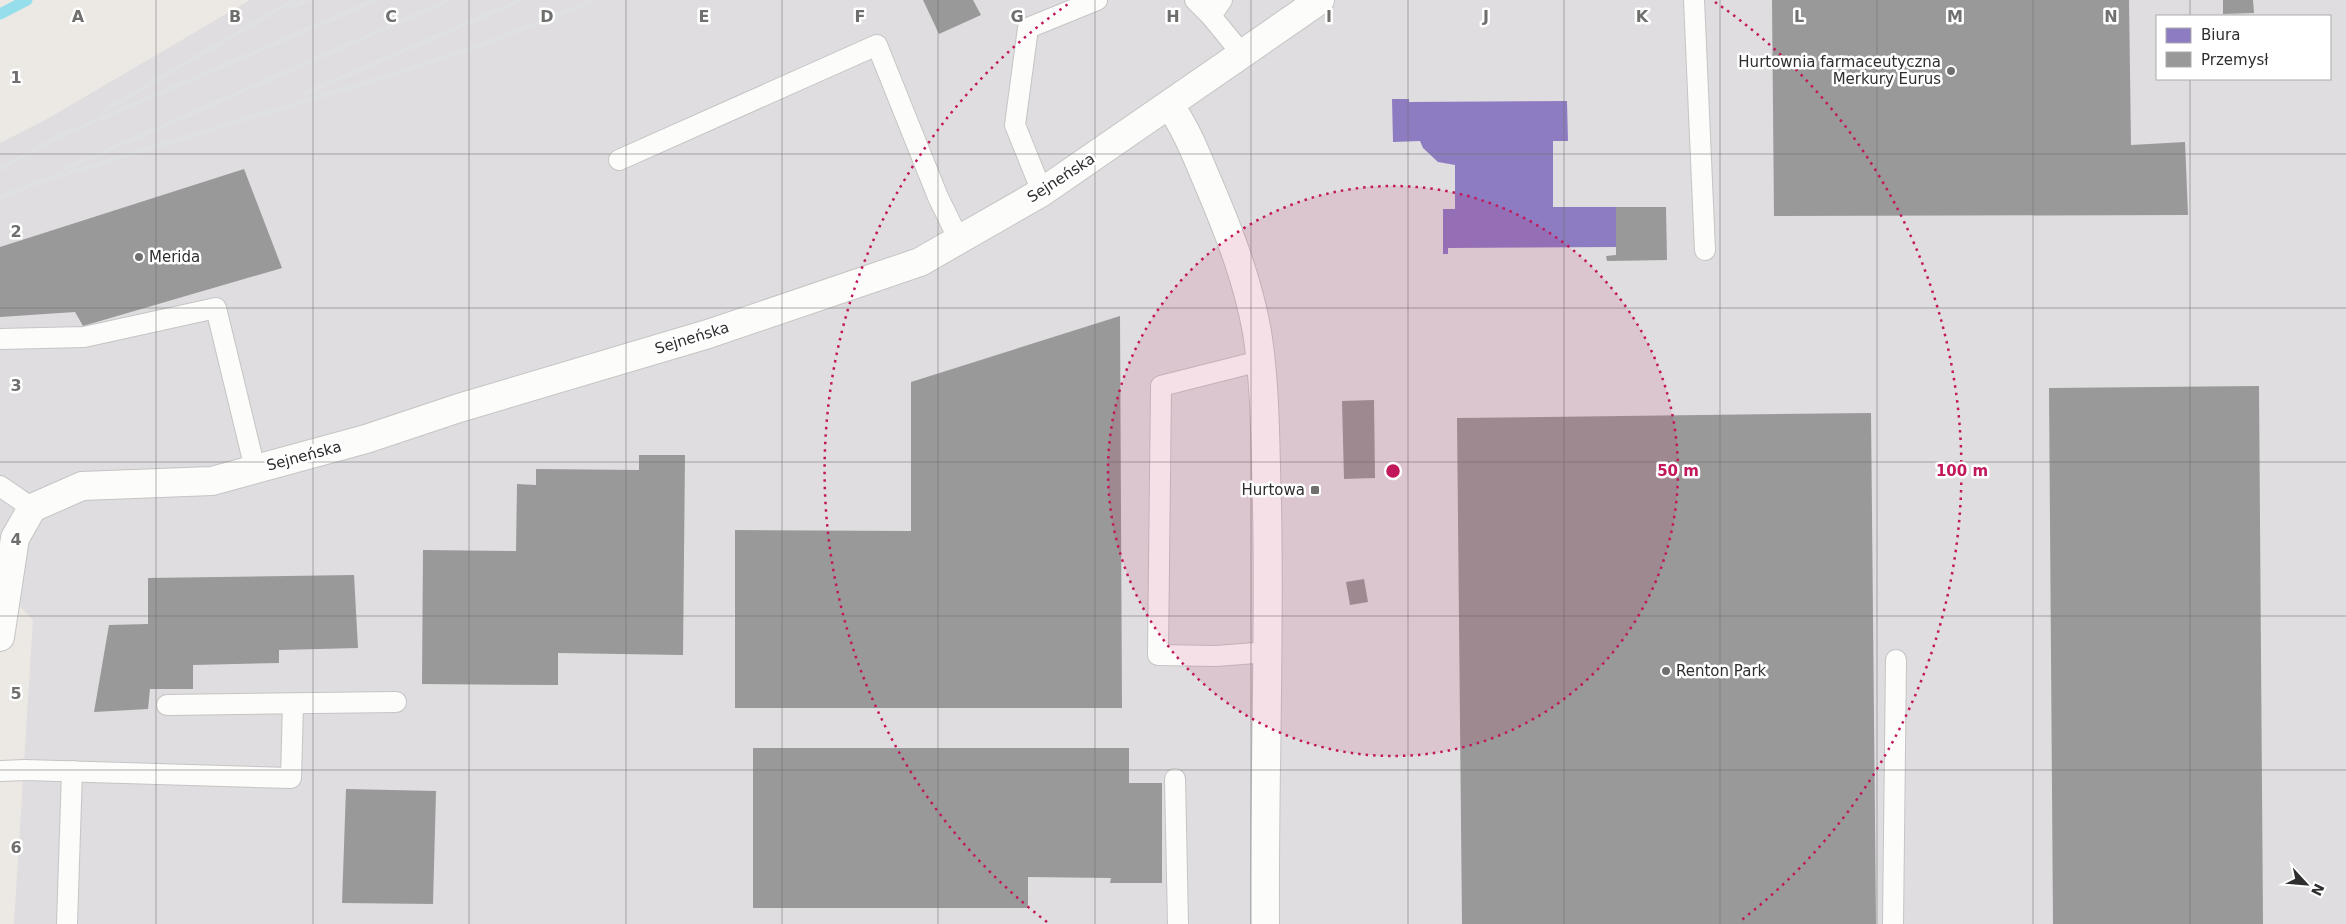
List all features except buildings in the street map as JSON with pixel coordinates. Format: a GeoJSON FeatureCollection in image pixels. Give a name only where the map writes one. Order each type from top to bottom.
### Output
{"type":"FeatureCollection","features":[{"type":"Feature","properties":{"kind":"street","name":"Sejneńska"},"geometry":{"type":"LineString","coordinates":[[32,508],[82,486],[212,481],[366,439],[459,408],[708,334],[920,262],[1042,192],[1170,106],[1320,0]]}},
{"type":"Feature","properties":{"kind":"street"},"geometry":{"type":"LineString","coordinates":[[1170,106],[1183,123],[1229,234],[1245,284],[1257,331],[1266,426],[1268,652],[1264,805],[1265,924]]}},
{"type":"Feature","properties":{"kind":"street"},"geometry":{"type":"LineString","coordinates":[[0,638],[15,538],[32,508]]}},
{"type":"Feature","properties":{"kind":"lane"},"geometry":{"type":"LineString","coordinates":[[1042,192],[1015,125],[1028,28],[1097,0]]}},
{"type":"Feature","properties":{"kind":"lane"},"geometry":{"type":"LineString","coordinates":[[1194,0],[1217,8],[1242,54]]}},
{"type":"Feature","properties":{"kind":"lane"},"geometry":{"type":"LineString","coordinates":[[1694,0],[1705,250]]}},
{"type":"Feature","properties":{"kind":"lane"},"geometry":{"type":"LineString","coordinates":[[618,160],[877,45],[938,197],[959,240]]}},
{"type":"Feature","properties":{"kind":"lane"},"geometry":{"type":"LineString","coordinates":[[0,339],[84,337],[216,308],[255,469]]}},
{"type":"Feature","properties":{"kind":"lane"},"geometry":{"type":"LineString","coordinates":[[1260,361],[1161,386],[1158,655],[1216,656],[1268,652]]}},
{"type":"Feature","properties":{"kind":"lane"},"geometry":{"type":"LineString","coordinates":[[0,486],[32,508]]}},
{"type":"Feature","properties":{"kind":"lane"},"geometry":{"type":"LineString","coordinates":[[1893,924],[1896,660]]}},
{"type":"Feature","properties":{"kind":"lane"},"geometry":{"type":"LineString","coordinates":[[167,705],[396,702]]}},
{"type":"Feature","properties":{"kind":"lane"},"geometry":{"type":"LineString","coordinates":[[0,771],[72,771],[291,778],[293,704]]}},
{"type":"Feature","properties":{"kind":"lane"},"geometry":{"type":"LineString","coordinates":[[68,924],[72,771]]}},
{"type":"Feature","properties":{"kind":"lane"},"geometry":{"type":"LineString","coordinates":[[1175,779],[1178,924]]}},
{"type":"Feature","properties":{"kind":"shaded area"},"geometry":{"type":"Polygon","coordinates":[[[250,0],[2346,0],[2346,924],[14,924],[33,620],[0,586],[0,143],[47,119],[250,0]]]}},
{"type":"Feature","properties":{"kind":"waterway"},"geometry":{"type":"LineString","coordinates":[[0,14],[27,0]]}},
{"type":"Feature","properties":{"kind":"railway"},"geometry":{"type":"LineString","coordinates":[[102,112],[294,0]]}},
{"type":"Feature","properties":{"kind":"railway"},"geometry":{"type":"LineString","coordinates":[[289,8],[307,0]]}},
{"type":"Feature","properties":{"kind":"railway"},"geometry":{"type":"LineString","coordinates":[[60,136],[376,0]]}},
{"type":"Feature","properties":{"kind":"railway"},"geometry":{"type":"LineString","coordinates":[[65,169],[450,0]]}},
{"type":"Feature","properties":{"kind":"railway"},"geometry":{"type":"LineString","coordinates":[[306,93],[521,0]]}},
{"type":"Feature","properties":{"kind":"railway"},"geometry":{"type":"LineString","coordinates":[[0,197],[52,178],[369,82],[483,44],[594,0]]}},
{"type":"Feature","properties":{"kind":"railway"},"geometry":{"type":"LineString","coordinates":[[0,169],[65,133]]}},
{"type":"Feature","properties":{"kind":"place","name":"Hurtownia farmaceutyczna Merkury Eurus"},"geometry":{"type":"Point","coordinates":[1951,71]}},
{"type":"Feature","properties":{"kind":"place","name":"Merida"},"geometry":{"type":"Point","coordinates":[139,257]}},
{"type":"Feature","properties":{"kind":"place","name":"Hurtowa"},"geometry":{"type":"Point","coordinates":[1315,490]}},
{"type":"Feature","properties":{"kind":"place","name":"Renton Park"},"geometry":{"type":"Point","coordinates":[1666,671]}}]}
